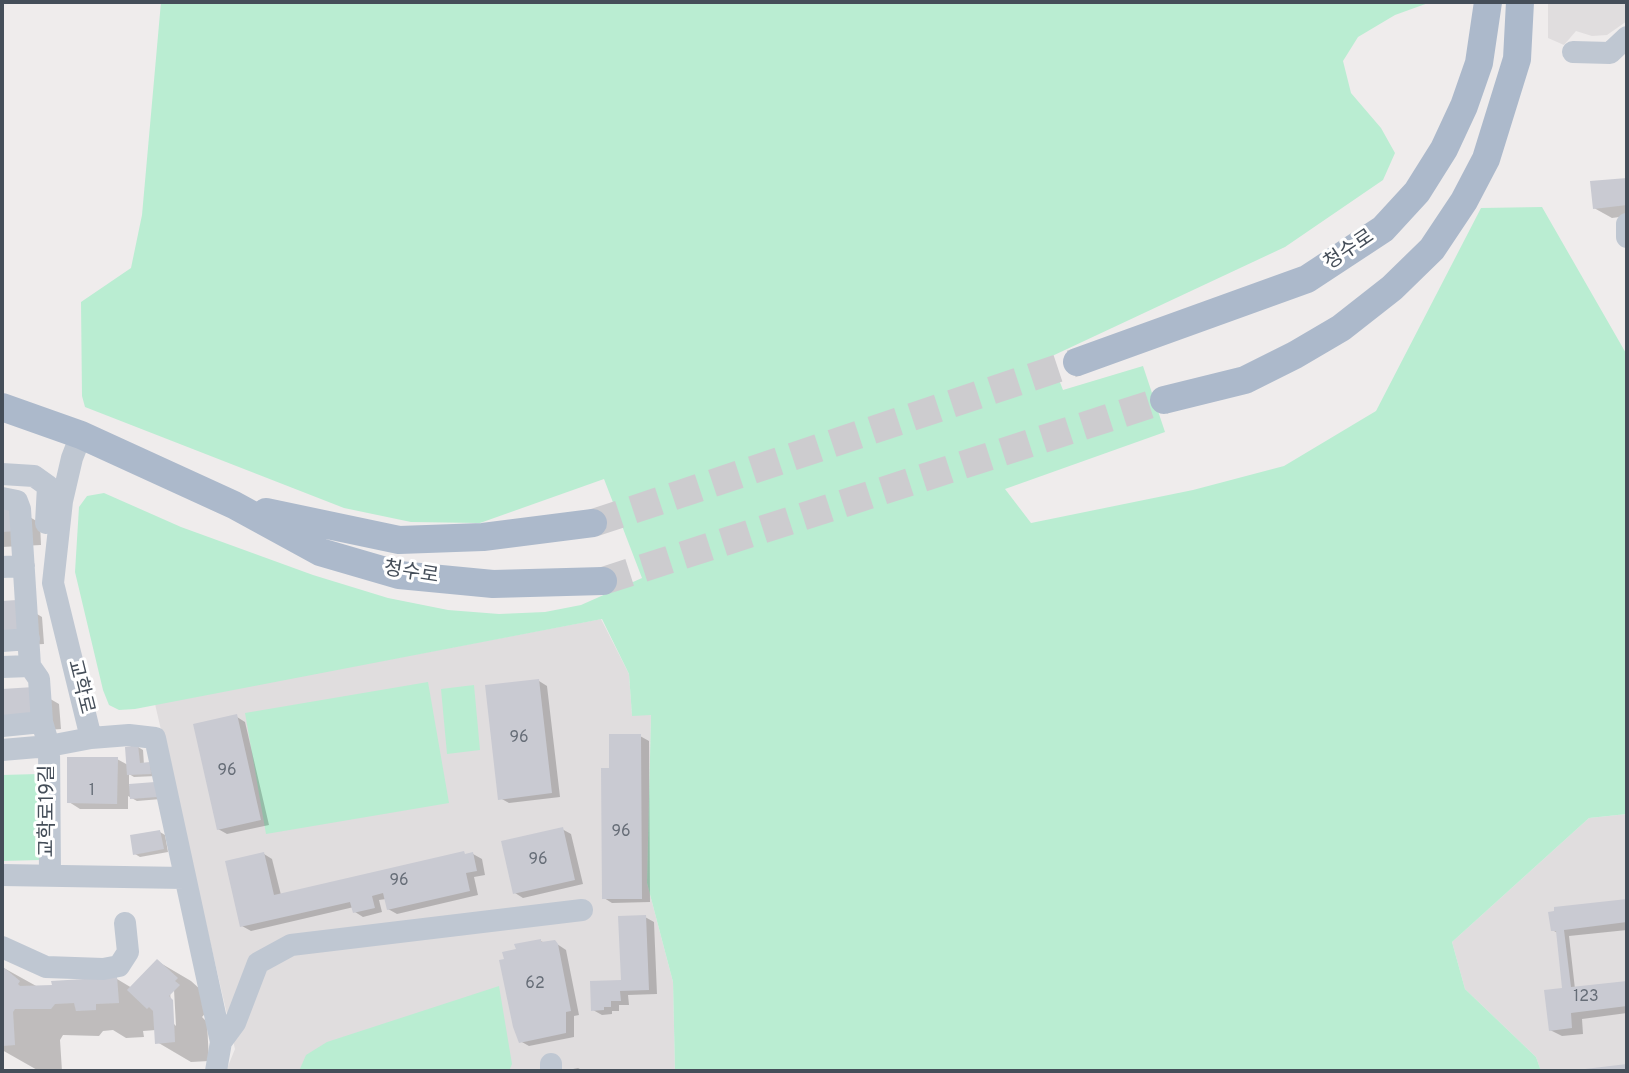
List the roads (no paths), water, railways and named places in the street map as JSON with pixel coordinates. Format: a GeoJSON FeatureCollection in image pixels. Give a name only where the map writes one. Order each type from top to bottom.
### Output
{"type":"FeatureCollection","features":[{"type":"Feature","properties":{"kind":"main road","name":"청수로"},"geometry":{"type":"LineString","coordinates":[[1077,362],[1307,279],[1383,229],[1417,192],[1444,149],[1464,106],[1479,63],[1488,2]]}},
{"type":"Feature","properties":{"kind":"main road"},"geometry":{"type":"LineString","coordinates":[[1164,400],[1245,380],[1295,355],[1341,328],[1392,288],[1432,249],[1464,201],[1486,159],[1517,59],[1520,2]]}},
{"type":"Feature","properties":{"kind":"main road","name":"청수로"},"geometry":{"type":"LineString","coordinates":[[2,407],[81,435],[234,505],[320,552],[399,575],[493,584],[603,581]]}},
{"type":"Feature","properties":{"kind":"main road","name":"청수로"},"geometry":{"type":"LineString","coordinates":[[234,505],[399,540],[483,537],[593,523]]}},
{"type":"Feature","properties":{"kind":"street"},"geometry":{"type":"LineString","coordinates":[[1573,52],[1610,53],[1627,37]]}},
{"type":"Feature","properties":{"kind":"street"},"geometry":{"type":"LineString","coordinates":[[1627,224],[1627,237]]}},
{"type":"Feature","properties":{"kind":"street","name":"교학로"},"geometry":{"type":"LineString","coordinates":[[81,435],[62,501],[53,583],[91,738],[129,735],[155,738],[221,1042],[216,1071]]}},
{"type":"Feature","properties":{"kind":"street"},"geometry":{"type":"LineString","coordinates":[[2,474],[34,476],[48,486],[42,578],[76,720],[91,738]]}},
{"type":"Feature","properties":{"kind":"street"},"geometry":{"type":"LineString","coordinates":[[2,498],[17,501],[20,509],[13,567],[29,639],[30,666],[39,679],[42,722],[49,746]]}},
{"type":"Feature","properties":{"kind":"street"},"geometry":{"type":"LineString","coordinates":[[2,641],[29,639]]}},
{"type":"Feature","properties":{"kind":"street"},"geometry":{"type":"LineString","coordinates":[[2,667],[30,666]]}},
{"type":"Feature","properties":{"kind":"street"},"geometry":{"type":"LineString","coordinates":[[2,726],[42,722]]}},
{"type":"Feature","properties":{"kind":"street","name":"교학로19길"},"geometry":{"type":"LineString","coordinates":[[2,750],[91,738]]}},
{"type":"Feature","properties":{"kind":"street","name":"교학로19길"},"geometry":{"type":"LineString","coordinates":[[49,746],[50,875]]}},
{"type":"Feature","properties":{"kind":"street"},"geometry":{"type":"LineString","coordinates":[[2,875],[184,878]]}},
{"type":"Feature","properties":{"kind":"street"},"geometry":{"type":"LineString","coordinates":[[221,1042],[235,1023],[258,963],[291,945],[582,910]]}},
{"type":"Feature","properties":{"kind":"street"},"geometry":{"type":"LineString","coordinates":[[2,947],[46,967],[103,969],[119,966],[128,952],[125,923]]}},
{"type":"Feature","properties":{"kind":"tunnel"},"geometry":{"type":"LineString","coordinates":[[593,523],[1077,362]]}},
{"type":"Feature","properties":{"kind":"tunnel"},"geometry":{"type":"LineString","coordinates":[[603,581],[1164,400]]}}]}
